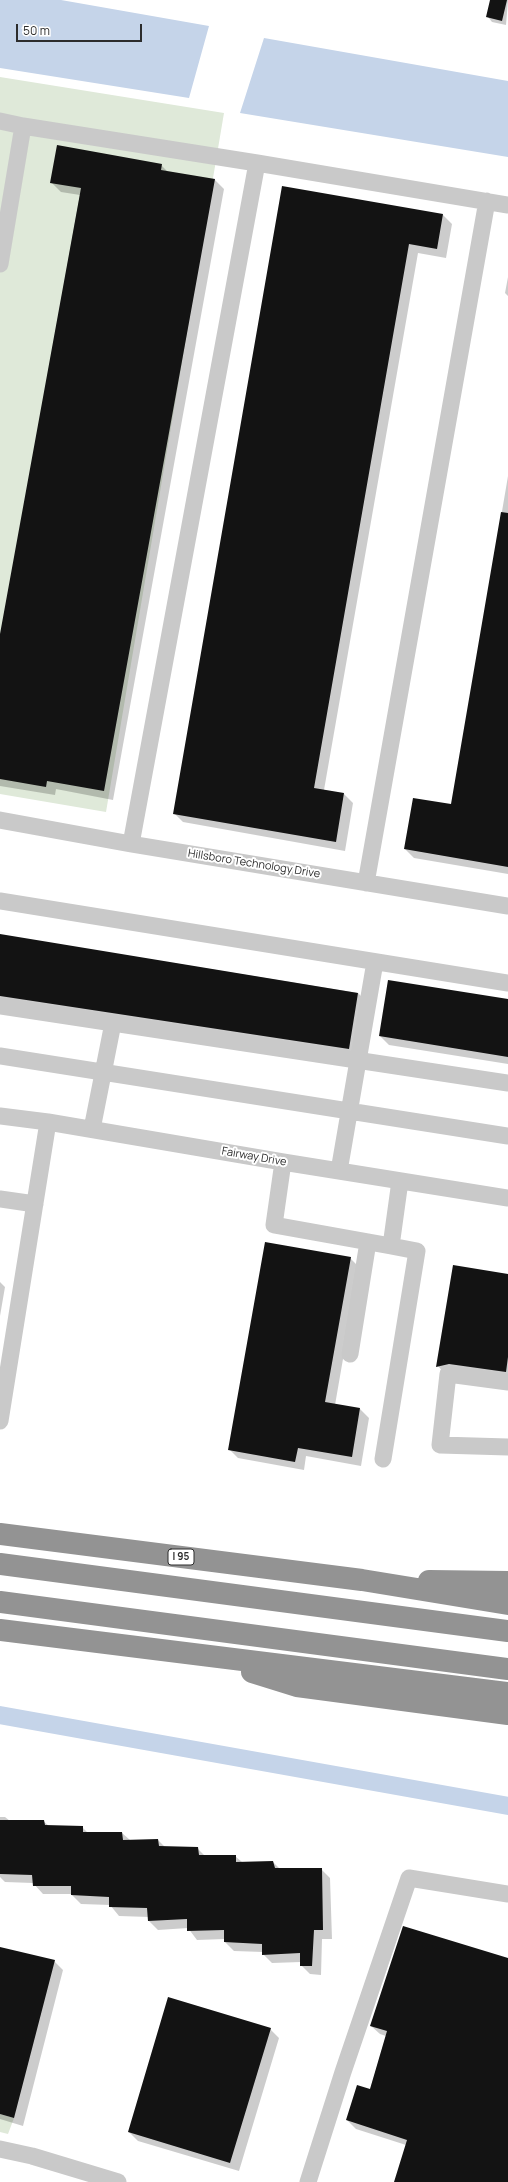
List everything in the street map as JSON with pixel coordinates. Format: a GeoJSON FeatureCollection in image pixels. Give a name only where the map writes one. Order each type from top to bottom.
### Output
{"type":"FeatureCollection","features":[{"type":"Feature","properties":{"kind":"highway","name":"I 95"},"geometry":{"type":"LineString","coordinates":[[0,1534],[362,1580],[508,1604]]}},
{"type":"Feature","properties":{"kind":"highway"},"geometry":{"type":"LineString","coordinates":[[0,1564],[508,1631]]}},
{"type":"Feature","properties":{"kind":"highway"},"geometry":{"type":"LineString","coordinates":[[362,1580],[508,1582]]}},
{"type":"Feature","properties":{"kind":"highway"},"geometry":{"type":"LineString","coordinates":[[0,1602],[508,1669]]}},
{"type":"Feature","properties":{"kind":"highway"},"geometry":{"type":"LineString","coordinates":[[0,1630],[508,1693]]}},
{"type":"Feature","properties":{"kind":"highway"},"geometry":{"type":"LineString","coordinates":[[186,1652],[297,1686],[508,1714]]}},
{"type":"Feature","properties":{"kind":"street"},"geometry":{"type":"LineString","coordinates":[[0,121],[508,205]]}},
{"type":"Feature","properties":{"kind":"street"},"geometry":{"type":"LineString","coordinates":[[0,264],[23,126]]}},
{"type":"Feature","properties":{"kind":"street"},"geometry":{"type":"LineString","coordinates":[[131,844],[257,163]]}},
{"type":"Feature","properties":{"kind":"street"},"geometry":{"type":"LineString","coordinates":[[366,883],[487,201]]}},
{"type":"Feature","properties":{"kind":"street","name":"Hillsboro Technology Drive"},"geometry":{"type":"LineString","coordinates":[[0,820],[131,844],[508,906]]}},
{"type":"Feature","properties":{"kind":"street"},"geometry":{"type":"LineString","coordinates":[[0,901],[508,982]]}},
{"type":"Feature","properties":{"kind":"street"},"geometry":{"type":"LineString","coordinates":[[339,1171],[375,962]]}},
{"type":"Feature","properties":{"kind":"street"},"geometry":{"type":"LineString","coordinates":[[0,1006],[508,1083]]}},
{"type":"Feature","properties":{"kind":"street"},"geometry":{"type":"LineString","coordinates":[[92,1129],[113,1023]]}},
{"type":"Feature","properties":{"kind":"street"},"geometry":{"type":"LineString","coordinates":[[0,1056],[508,1136]]}},
{"type":"Feature","properties":{"kind":"street","name":"Fairway Drive"},"geometry":{"type":"LineString","coordinates":[[0,1116],[92,1129],[283,1162],[508,1198]]}},
{"type":"Feature","properties":{"kind":"street"},"geometry":{"type":"LineString","coordinates":[[0,1420],[48,1122]]}},
{"type":"Feature","properties":{"kind":"street"},"geometry":{"type":"LineString","coordinates":[[283,1162],[274,1226],[417,1251],[383,1459]]}},
{"type":"Feature","properties":{"kind":"street"},"geometry":{"type":"LineString","coordinates":[[391,1246],[400,1181]]}},
{"type":"Feature","properties":{"kind":"street"},"geometry":{"type":"LineString","coordinates":[[0,1199],[35,1204]]}},
{"type":"Feature","properties":{"kind":"street"},"geometry":{"type":"LineString","coordinates":[[350,1354],[368,1242]]}},
{"type":"Feature","properties":{"kind":"street"},"geometry":{"type":"LineString","coordinates":[[508,1382],[448,1374],[440,1444],[508,1447]]}},
{"type":"Feature","properties":{"kind":"street"},"geometry":{"type":"LineString","coordinates":[[308,2182],[343,2072],[409,1878],[508,1894]]}},
{"type":"Feature","properties":{"kind":"street"},"geometry":{"type":"LineString","coordinates":[[0,2149],[32,2156],[118,2182]]}},
{"type":"Feature","properties":{"kind":"green space"},"geometry":{"type":"Polygon","coordinates":[[[0,77],[224,113],[106,812],[0,794],[0,77]]]}},
{"type":"Feature","properties":{"kind":"green space"},"geometry":{"type":"Polygon","coordinates":[[[0,2114],[14,2118],[8,2134],[0,2132],[0,2114]]]}},
{"type":"Feature","properties":{"kind":"water"},"geometry":{"type":"Polygon","coordinates":[[[0,0],[61,0],[209,26],[189,98],[0,68],[0,0]]]}},
{"type":"Feature","properties":{"kind":"water"},"geometry":{"type":"Polygon","coordinates":[[[264,38],[508,81],[508,157],[240,113],[264,38]]]}},
{"type":"Feature","properties":{"kind":"building"},"geometry":{"type":"Polygon","coordinates":[[[490,0],[507,0],[502,21],[486,17],[490,0]]]}},
{"type":"Feature","properties":{"kind":"building"},"geometry":{"type":"Polygon","coordinates":[[[57,145],[162,164],[161,170],[215,179],[104,791],[47,781],[46,787],[0,779],[0,634],[81,188],[50,183],[57,145]]]}},
{"type":"Feature","properties":{"kind":"building"},"geometry":{"type":"Polygon","coordinates":[[[282,186],[443,214],[437,249],[409,244],[314,788],[344,793],[336,842],[173,814],[282,186]]]}},
{"type":"Feature","properties":{"kind":"building"},"geometry":{"type":"Polygon","coordinates":[[[501,512],[508,513],[508,867],[404,849],[413,798],[451,804],[501,512]]]}},
{"type":"Feature","properties":{"kind":"building"},"geometry":{"type":"Polygon","coordinates":[[[0,934],[358,993],[349,1049],[0,996],[0,934]]]}},
{"type":"Feature","properties":{"kind":"building"},"geometry":{"type":"Polygon","coordinates":[[[388,980],[508,999],[508,1057],[379,1036],[388,980]]]}},
{"type":"Feature","properties":{"kind":"building"},"geometry":{"type":"Polygon","coordinates":[[[265,1242],[351,1257],[325,1402],[360,1408],[352,1457],[298,1448],[295,1462],[228,1450],[265,1242]]]}},
{"type":"Feature","properties":{"kind":"building"},"geometry":{"type":"Polygon","coordinates":[[[453,1265],[508,1274],[508,1357],[506,1372],[449,1364],[436,1367],[453,1265]]]}},
{"type":"Feature","properties":{"kind":"building"},"geometry":{"type":"Polygon","coordinates":[[[0,1820],[44,1820],[45,1825],[83,1826],[83,1832],[122,1832],[123,1840],[158,1839],[159,1846],[198,1847],[199,1855],[236,1855],[236,1862],[273,1861],[275,1868],[322,1868],[323,1930],[314,1930],[312,1966],[300,1966],[300,1953],[262,1955],[262,1944],[224,1942],[224,1930],[187,1931],[187,1919],[148,1921],[147,1908],[109,1907],[109,1897],[71,1895],[71,1886],[33,1886],[32,1875],[0,1874],[0,1820]]]}},
{"type":"Feature","properties":{"kind":"building"},"geometry":{"type":"Polygon","coordinates":[[[403,1926],[508,1958],[508,2182],[394,2182],[407,2140],[346,2120],[357,2085],[370,2089],[387,2031],[370,2026],[403,1926]]]}},
{"type":"Feature","properties":{"kind":"building"},"geometry":{"type":"Polygon","coordinates":[[[0,1947],[55,1960],[14,2118],[0,2114],[0,1947]]]}},
{"type":"Feature","properties":{"kind":"building"},"geometry":{"type":"Polygon","coordinates":[[[168,1997],[271,2028],[230,2163],[128,2132],[168,1997]]]}},
{"type":"Feature","properties":{"kind":"waterway"},"geometry":{"type":"LineString","coordinates":[[0,1715],[508,1806]]}}]}
